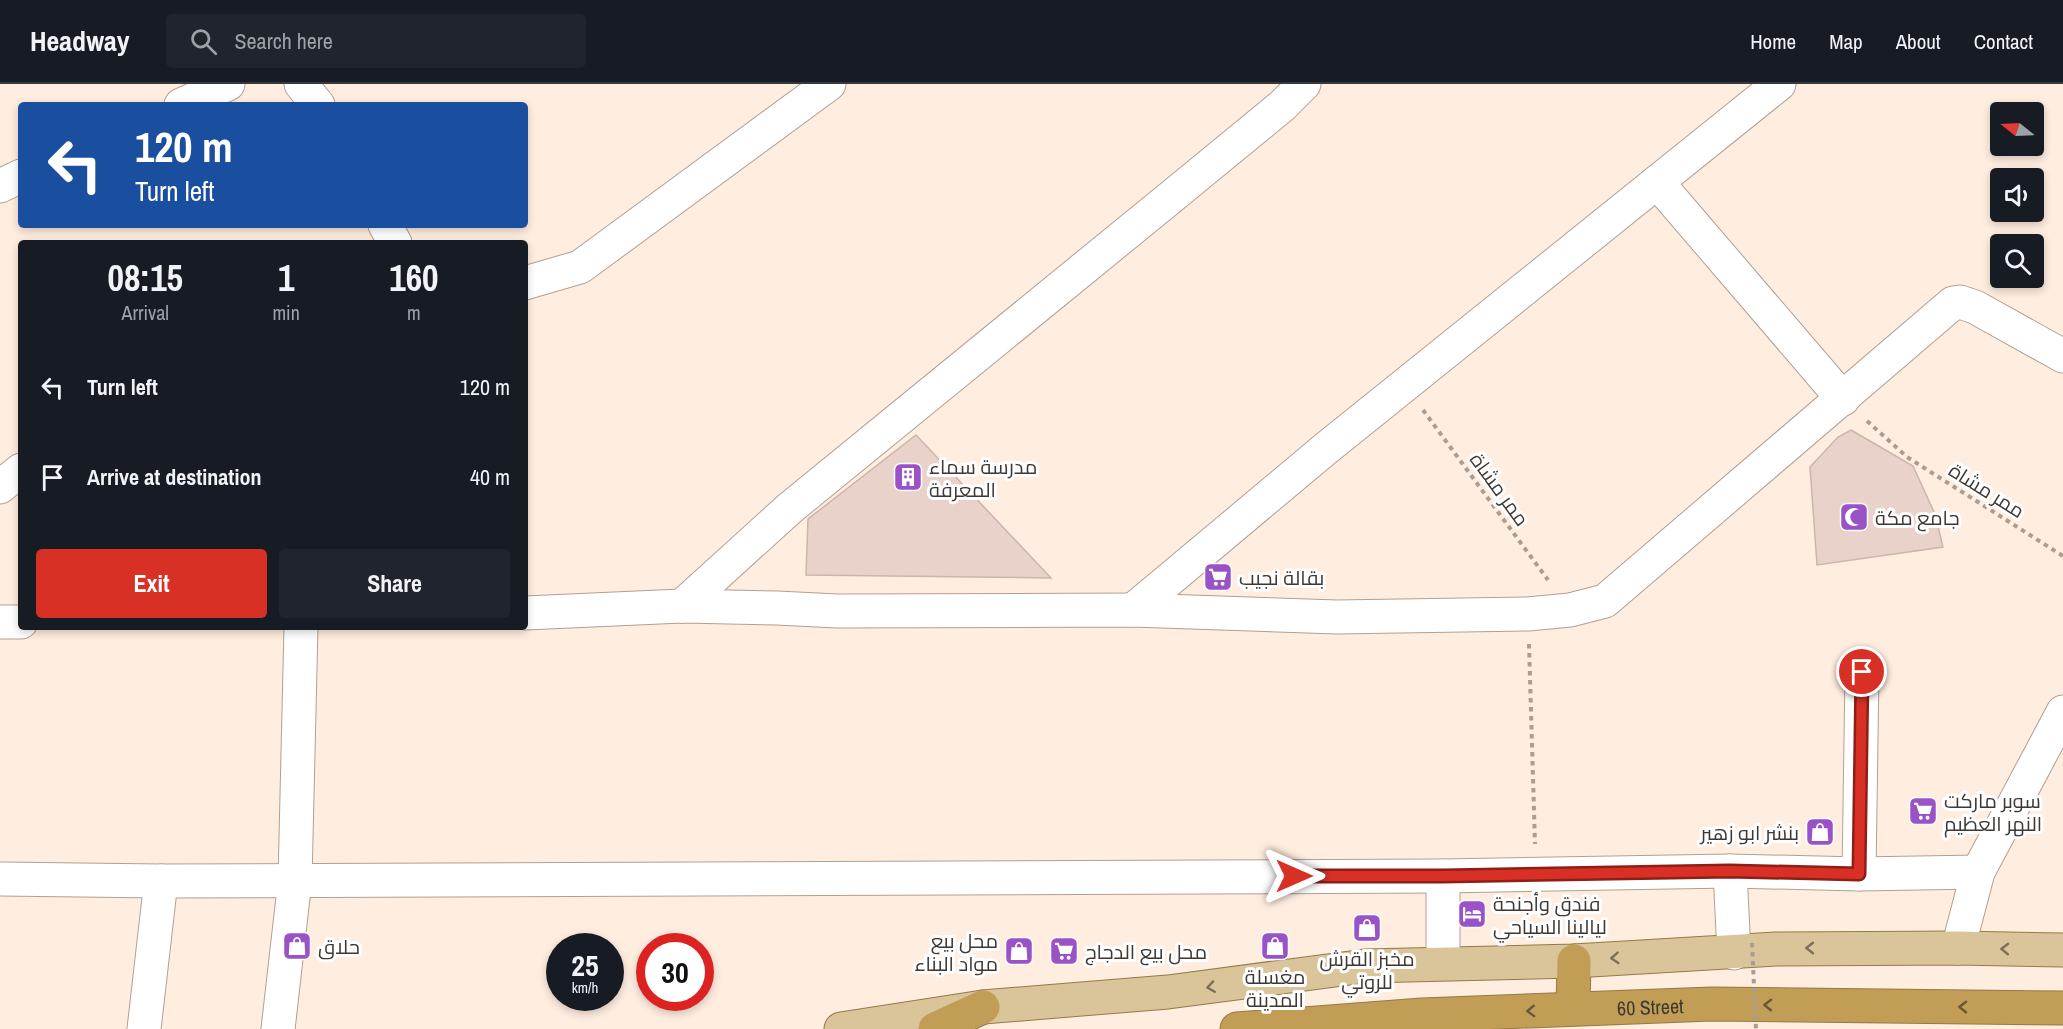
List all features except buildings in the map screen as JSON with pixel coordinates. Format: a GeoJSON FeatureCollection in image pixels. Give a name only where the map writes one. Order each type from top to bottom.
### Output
{"type":"FeatureCollection","features":[{"type":"Feature","properties":{"kind":"highway"},"geometry":{"type":"LineString","coordinates":[[1573,1009],[1574,961]]}},
{"type":"Feature","properties":{"kind":"highway","name":"60 Street"},"geometry":{"type":"LineString","coordinates":[[1237,1029],[1422,1015],[1712,1004],[2063,1008]]}},
{"type":"Feature","properties":{"kind":"highway"},"geometry":{"type":"LineString","coordinates":[[934,1029],[983,1007]]}},
{"type":"Feature","properties":{"kind":"main road"},"geometry":{"type":"LineString","coordinates":[[841,1029],[983,1007],[1168,992],[1365,966],[1574,961],[1743,948],[2063,950]]}},
{"type":"Feature","properties":{"kind":"street"},"geometry":{"type":"LineString","coordinates":[[188,102],[228,84]]}},
{"type":"Feature","properties":{"kind":"street"},"geometry":{"type":"LineString","coordinates":[[301,84],[316,102]]}},
{"type":"Feature","properties":{"kind":"street"},"geometry":{"type":"LineString","coordinates":[[528,282],[580,267],[829,84]]}},
{"type":"Feature","properties":{"kind":"street"},"geometry":{"type":"LineString","coordinates":[[682,606],[790,508],[1176,194],[1282,106],[1304,84]]}},
{"type":"Feature","properties":{"kind":"street"},"geometry":{"type":"LineString","coordinates":[[1133,610],[1324,450],[1779,84]]}},
{"type":"Feature","properties":{"kind":"street"},"geometry":{"type":"LineString","coordinates":[[0,186],[18,177]]}},
{"type":"Feature","properties":{"kind":"street"},"geometry":{"type":"LineString","coordinates":[[1657,182],[1843,399]]}},
{"type":"Feature","properties":{"kind":"street"},"geometry":{"type":"LineString","coordinates":[[528,612],[682,606],[849,611],[1133,610],[1337,617],[1528,614],[1570,610],[1605,601],[1953,303],[1960,302],[1986,313],[2063,356]]}},
{"type":"Feature","properties":{"kind":"street"},"geometry":{"type":"LineString","coordinates":[[0,487],[18,472]]}},
{"type":"Feature","properties":{"kind":"street"},"geometry":{"type":"LineString","coordinates":[[0,622],[18,622]]}},
{"type":"Feature","properties":{"kind":"street"},"geometry":{"type":"LineString","coordinates":[[278,1029],[295,880],[301,630]]}},
{"type":"Feature","properties":{"kind":"street"},"geometry":{"type":"LineString","coordinates":[[1859,874],[1862,672]]}},
{"type":"Feature","properties":{"kind":"street"},"geometry":{"type":"LineString","coordinates":[[1958,948],[1978,872],[2063,712]]}},
{"type":"Feature","properties":{"kind":"street"},"geometry":{"type":"LineString","coordinates":[[1730,871],[1743,948]]}},
{"type":"Feature","properties":{"kind":"street"},"geometry":{"type":"LineString","coordinates":[[0,879],[161,881],[1443,876],[1730,871],[1859,874],[1978,872]]}},
{"type":"Feature","properties":{"kind":"street"},"geometry":{"type":"LineString","coordinates":[[1443,876],[1443,963]]}},
{"type":"Feature","properties":{"kind":"street"},"geometry":{"type":"LineString","coordinates":[[144,1029],[161,881]]}},
{"type":"Feature","properties":{"kind":"path","name":"ممر مشاة"},"geometry":{"type":"LineString","coordinates":[[1406,386],[1570,610]]}},
{"type":"Feature","properties":{"kind":"path","name":"ممر مشاة"},"geometry":{"type":"LineString","coordinates":[[1843,399],[1907,457],[2063,556]]}},
{"type":"Feature","properties":{"kind":"path"},"geometry":{"type":"LineString","coordinates":[[1528,614],[1536,874]]}},
{"type":"Feature","properties":{"kind":"path"},"geometry":{"type":"LineString","coordinates":[[1743,948],[1756,1029]]}},
{"type":"Feature","properties":{"kind":"place","name":"مدرسة سماء المعرفة"},"geometry":{"type":"Point","coordinates":[908,477]}},
{"type":"Feature","properties":{"kind":"place","name":"جامع مكة"},"geometry":{"type":"Point","coordinates":[1854,517]}},
{"type":"Feature","properties":{"kind":"place","name":"بقالة نجيب"},"geometry":{"type":"Point","coordinates":[1218,577]}},
{"type":"Feature","properties":{"kind":"place","name":"سوبر ماركت النهر العظيم"},"geometry":{"type":"Point","coordinates":[1923,811]}},
{"type":"Feature","properties":{"kind":"place","name":"بنشر ابو زهير"},"geometry":{"type":"Point","coordinates":[1820,832]}},
{"type":"Feature","properties":{"kind":"place","name":"فندق وأجنحة ليالينا السياحي"},"geometry":{"type":"Point","coordinates":[1472,914]}},
{"type":"Feature","properties":{"kind":"place","name":"مخبز القرش للروتي"},"geometry":{"type":"Point","coordinates":[1367,928]}},
{"type":"Feature","properties":{"kind":"place","name":"حلاق"},"geometry":{"type":"Point","coordinates":[297,946]}},
{"type":"Feature","properties":{"kind":"place","name":"مغسلة المدينة"},"geometry":{"type":"Point","coordinates":[1275,946]}},
{"type":"Feature","properties":{"kind":"place","name":"محل بيع مواد البناء"},"geometry":{"type":"Point","coordinates":[1019,951]}},
{"type":"Feature","properties":{"kind":"place","name":"محل بيع الدجاج"},"geometry":{"type":"Point","coordinates":[1064,951]}},
{"type":"Feature","properties":{"kind":"route"},"geometry":{"type":"LineString","coordinates":[[1294,876],[1730,871],[1859,874],[1862,672]]}}]}
